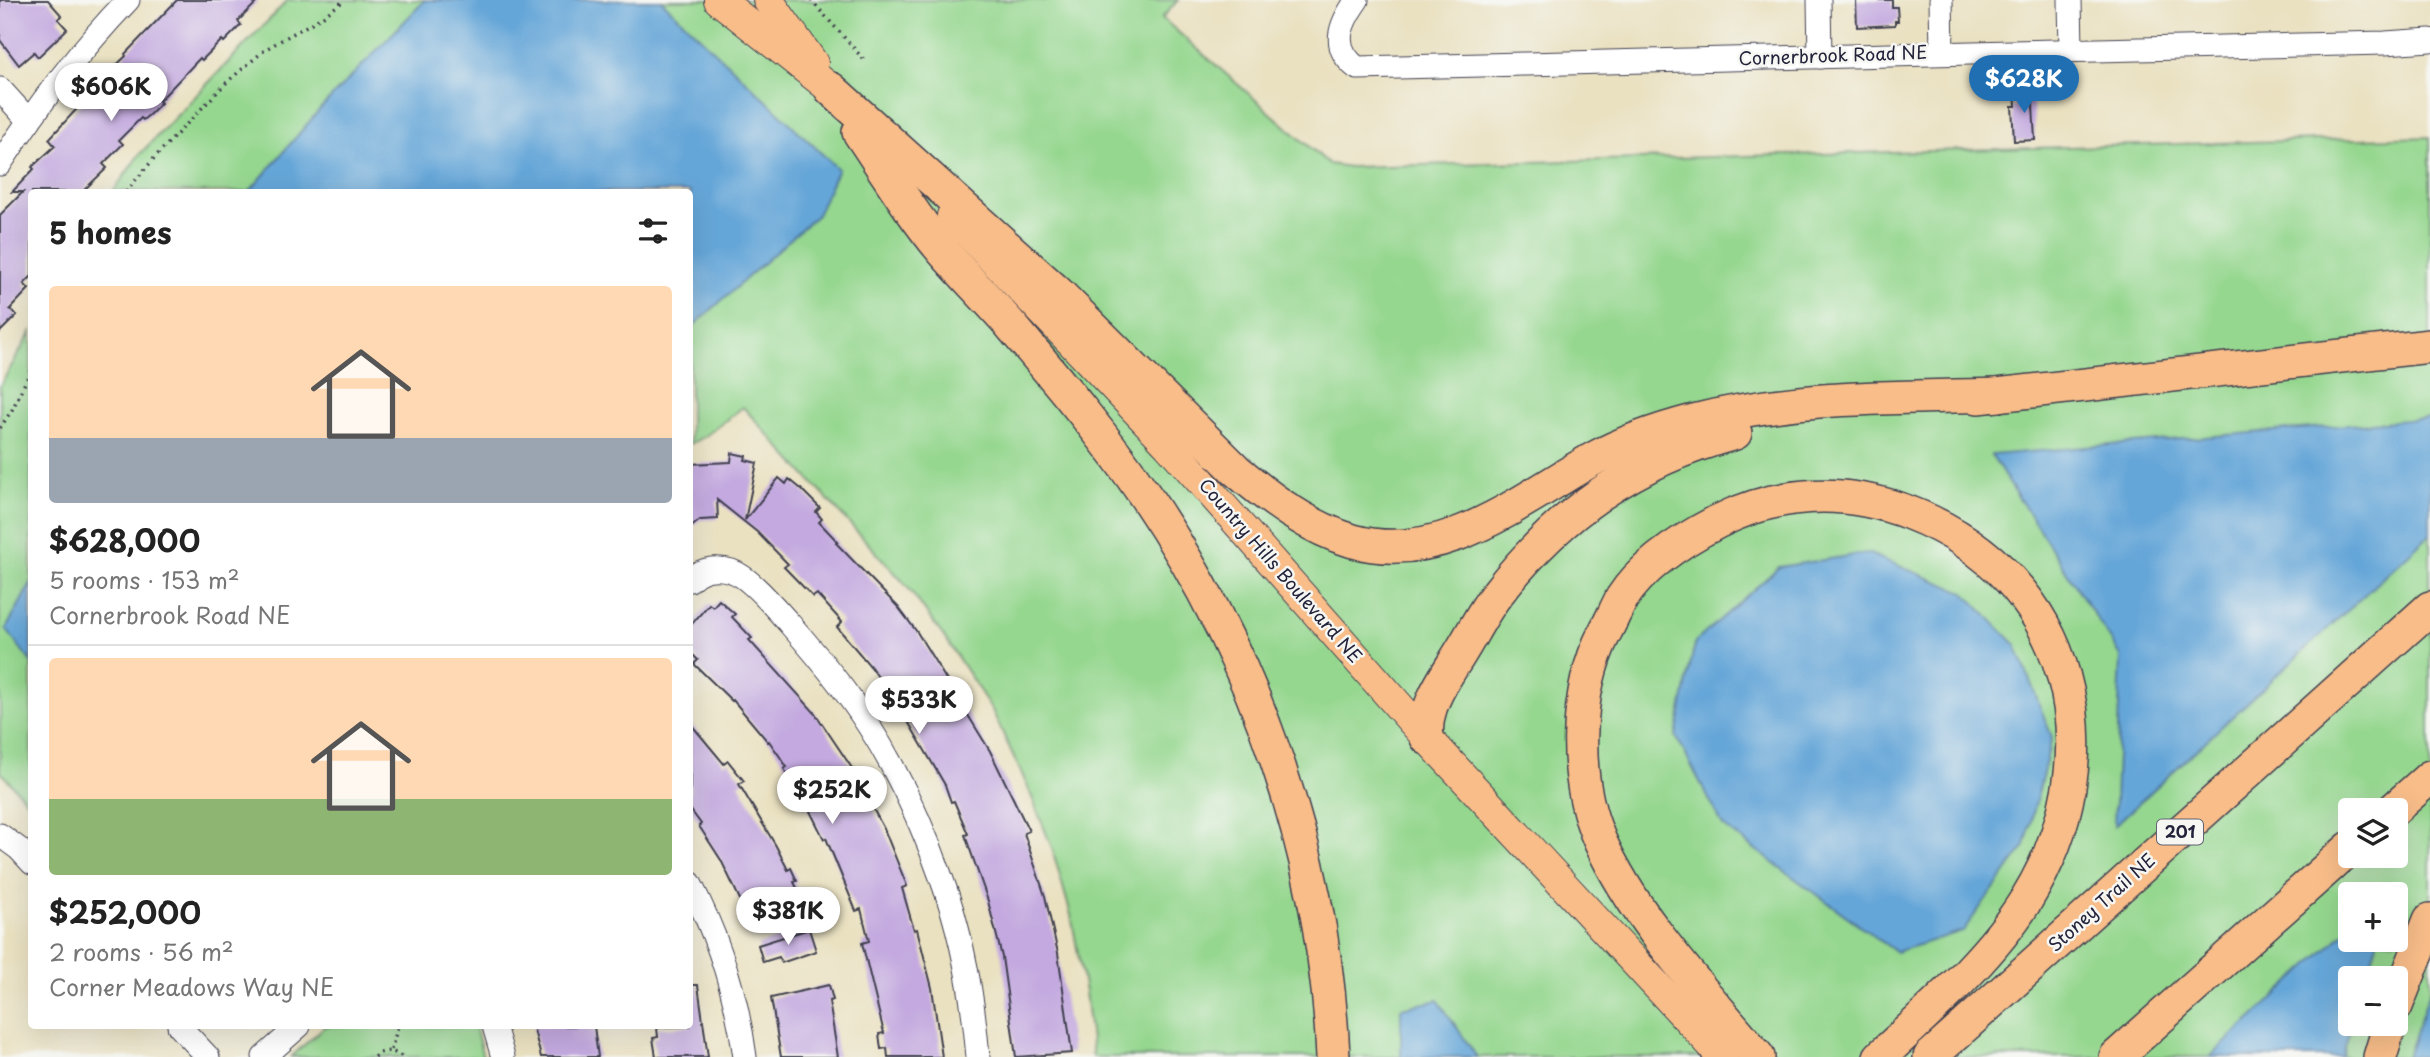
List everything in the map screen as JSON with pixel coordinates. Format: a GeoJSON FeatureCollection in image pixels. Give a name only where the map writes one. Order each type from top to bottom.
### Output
{"type":"FeatureCollection","features":[{"type":"Feature","properties":{"kind":"highway"},"geometry":{"type":"LineString","coordinates":[[831,89],[1057,292],[1236,470],[1295,514],[1352,541],[1398,546],[1439,541],[1490,520],[1598,456],[1626,443],[1660,430],[1733,411],[1817,400],[1999,395]]}},
{"type":"Feature","properties":{"kind":"highway"},"geometry":{"type":"LineString","coordinates":[[831,89],[908,205],[942,250],[1013,328],[1146,496],[1202,588],[1253,696],[1291,804],[1317,912],[1332,1027],[1333,1057]]}},
{"type":"Feature","properties":{"kind":"highway"},"geometry":{"type":"LineString","coordinates":[[1427,738],[1426,725],[1436,694],[1494,597],[1533,551],[1576,512],[1626,476],[1698,443],[1792,420],[2430,345]]}},
{"type":"Feature","properties":{"kind":"highway"},"geometry":{"type":"LineString","coordinates":[[1758,1057],[1650,926],[1619,876],[1599,837],[1587,792],[1580,751],[1581,714],[1599,644],[1624,596],[1661,557],[1698,532],[1740,511],[1783,499],[1832,496],[1881,502],[1928,520],[1973,546],[2012,580],[2042,621],[2062,667],[2072,717],[2074,767],[2065,814],[2048,859],[2025,901],[1997,939],[1946,995],[1880,1057]]}},
{"type":"Feature","properties":{"kind":"highway","name":"Stoney Trail NE"},"geometry":{"type":"LineString","coordinates":[[1930,1057],[2430,608]]}},
{"type":"Feature","properties":{"kind":"highway"},"geometry":{"type":"LineString","coordinates":[[2406,798],[2430,777]]}},
{"type":"Feature","properties":{"kind":"highway"},"geometry":{"type":"LineString","coordinates":[[2116,1057],[2338,859]]}},
{"type":"Feature","properties":{"kind":"highway"},"geometry":{"type":"LineString","coordinates":[[2408,976],[2430,920]]}},
{"type":"Feature","properties":{"kind":"highway"},"geometry":{"type":"LineString","coordinates":[[2135,1057],[2202,979]]}},
{"type":"Feature","properties":{"kind":"highway"},"geometry":{"type":"LineString","coordinates":[[2380,1057],[2386,1036]]}},
{"type":"Feature","properties":{"kind":"main road","name":"Country Hills Boulevard NE"},"geometry":{"type":"LineString","coordinates":[[719,0],[831,89],[1159,435],[1427,738],[1720,1055]]}},
{"type":"Feature","properties":{"kind":"main road","name":"Country Hills Boulevard NE"},"geometry":{"type":"LineString","coordinates":[[768,0],[831,89]]}},
{"type":"Feature","properties":{"kind":"street"},"geometry":{"type":"LineString","coordinates":[[0,164],[72,62],[128,0]]}},
{"type":"Feature","properties":{"kind":"street","name":"Cornerbrook Road NE"},"geometry":{"type":"LineString","coordinates":[[1356,0],[1345,17],[1339,37],[1341,50],[1357,68],[2430,40]]}},
{"type":"Feature","properties":{"kind":"street"},"geometry":{"type":"LineString","coordinates":[[1819,0],[1821,57]]}},
{"type":"Feature","properties":{"kind":"street"},"geometry":{"type":"LineString","coordinates":[[1941,0],[1942,53]]}},
{"type":"Feature","properties":{"kind":"street"},"geometry":{"type":"LineString","coordinates":[[2070,0],[2071,49]]}},
{"type":"Feature","properties":{"kind":"street"},"geometry":{"type":"LineString","coordinates":[[0,89],[29,121]]}},
{"type":"Feature","properties":{"kind":"street"},"geometry":{"type":"LineString","coordinates":[[693,578],[708,570],[726,569],[742,576],[758,589],[824,663],[855,705],[890,762],[918,820],[943,882],[974,1006],[978,1057]]}},
{"type":"Feature","properties":{"kind":"street"},"geometry":{"type":"LineString","coordinates":[[0,816],[25,856]]}},
{"type":"Feature","properties":{"kind":"street"},"geometry":{"type":"LineString","coordinates":[[0,835],[25,856]]}},
{"type":"Feature","properties":{"kind":"street"},"geometry":{"type":"LineString","coordinates":[[693,889],[724,963],[740,1019],[745,1057]]}},
{"type":"Feature","properties":{"kind":"street"},"geometry":{"type":"LineString","coordinates":[[182,1029],[208,1057]]}},
{"type":"Feature","properties":{"kind":"street"},"geometry":{"type":"LineString","coordinates":[[264,1057],[296,1029]]}},
{"type":"Feature","properties":{"kind":"street"},"geometry":{"type":"LineString","coordinates":[[495,1029],[503,1057]]}},
{"type":"Feature","properties":{"kind":"path"},"geometry":{"type":"LineString","coordinates":[[129,189],[156,156],[227,82],[266,49],[323,17],[345,0]]}},
{"type":"Feature","properties":{"kind":"path"},"geometry":{"type":"LineString","coordinates":[[811,0],[866,62]]}},
{"type":"Feature","properties":{"kind":"path"},"geometry":{"type":"LineString","coordinates":[[0,428],[28,376]]}},
{"type":"Feature","properties":{"kind":"path"},"geometry":{"type":"LineString","coordinates":[[391,1051],[397,1029]]}},
{"type":"Feature","properties":{"kind":"path"},"geometry":{"type":"LineString","coordinates":[[373,1057],[383,1051],[391,1051],[402,1057]]}},
{"type":"Feature","properties":{"kind":"green space"},"geometry":{"type":"Polygon","coordinates":[[[288,0],[1178,0],[1162,18],[1329,164],[1350,167],[2430,137],[2430,991],[2407,1057],[1093,1057],[1071,915],[1052,848],[1027,785],[992,710],[906,585],[743,407],[693,442],[693,189],[115,189],[139,155],[288,0]]]}},
{"type":"Feature","properties":{"kind":"green space"},"geometry":{"type":"Polygon","coordinates":[[[28,337],[28,803],[0,771],[0,386],[28,337]]]}},
{"type":"Feature","properties":{"kind":"green space"},"geometry":{"type":"Polygon","coordinates":[[[322,1029],[476,1029],[483,1057],[291,1057],[322,1029]]]}},
{"type":"Feature","properties":{"kind":"water"},"geometry":{"type":"Polygon","coordinates":[[[425,0],[661,0],[838,169],[817,215],[693,326],[693,189],[252,189],[321,108],[425,0]]]}},
{"type":"Feature","properties":{"kind":"water"},"geometry":{"type":"Polygon","coordinates":[[[2430,418],[2430,534],[2114,826],[2121,656],[1991,455],[2430,418]]]}},
{"type":"Feature","properties":{"kind":"water"},"geometry":{"type":"Polygon","coordinates":[[[1867,553],[1964,592],[2016,645],[2052,737],[2025,846],[1963,931],[1896,952],[1723,826],[1676,736],[1695,642],[1779,567],[1867,553]]]}},
{"type":"Feature","properties":{"kind":"water"},"geometry":{"type":"Polygon","coordinates":[[[28,589],[28,658],[6,629],[28,589]]]}},
{"type":"Feature","properties":{"kind":"water"},"geometry":{"type":"Polygon","coordinates":[[[2338,938],[2338,952],[2374,952],[2370,966],[2338,966],[2338,1036],[2348,1036],[2342,1057],[2210,1057],[2338,938]]]}},
{"type":"Feature","properties":{"kind":"water"},"geometry":{"type":"Polygon","coordinates":[[[2430,991],[2430,1057],[2407,1057],[2430,991]]]}},
{"type":"Feature","properties":{"kind":"water"},"geometry":{"type":"Polygon","coordinates":[[[1438,1000],[1477,1057],[1401,1057],[1401,1008],[1438,1000]]]}},
{"type":"Feature","properties":{"kind":"building"},"geometry":{"type":"Polygon","coordinates":[[[0,0],[48,0],[62,16],[58,19],[67,29],[38,57],[34,52],[19,65],[0,40],[0,0]]]}},
{"type":"Feature","properties":{"kind":"building"},"geometry":{"type":"Polygon","coordinates":[[[177,0],[259,0],[238,21],[241,25],[224,42],[222,40],[202,60],[200,58],[159,101],[161,103],[119,140],[123,144],[103,164],[107,168],[85,189],[28,189],[28,280],[24,284],[28,290],[10,309],[17,315],[0,332],[0,215],[23,192],[12,192],[34,169],[32,167],[55,146],[49,139],[87,98],[85,95],[126,56],[177,0]]]}},
{"type":"Feature","properties":{"kind":"building"},"geometry":{"type":"Polygon","coordinates":[[[1856,0],[1892,0],[1892,7],[1897,7],[1898,21],[1895,21],[1895,25],[1857,27],[1856,0]]]}},
{"type":"Feature","properties":{"kind":"building"},"geometry":{"type":"Polygon","coordinates":[[[2015,88],[2032,88],[2035,140],[2014,141],[2012,106],[2016,106],[2015,88]]]}},
{"type":"Feature","properties":{"kind":"building"},"geometry":{"type":"Polygon","coordinates":[[[732,453],[746,456],[745,460],[757,463],[745,520],[779,478],[786,484],[789,479],[820,508],[816,512],[822,519],[819,522],[898,607],[917,632],[990,751],[1029,831],[1024,833],[1045,896],[1058,953],[1072,1053],[1016,1057],[1002,957],[988,901],[965,835],[968,834],[954,801],[951,802],[945,785],[903,713],[871,667],[837,627],[842,622],[817,594],[813,597],[784,567],[788,564],[757,532],[717,500],[718,519],[700,520],[693,526],[693,464],[731,462],[732,453]]]}},
{"type":"Feature","properties":{"kind":"building"},"geometry":{"type":"Polygon","coordinates":[[[719,600],[735,614],[732,617],[752,638],[749,640],[815,713],[860,780],[858,781],[884,829],[907,886],[902,888],[914,930],[917,929],[932,988],[942,1057],[888,1057],[887,1048],[881,1049],[879,1034],[884,1033],[862,943],[869,941],[861,909],[856,911],[826,838],[824,839],[807,805],[804,807],[796,794],[799,792],[784,769],[787,767],[769,741],[733,700],[694,664],[698,660],[693,655],[693,623],[709,604],[713,607],[719,600]]]}},
{"type":"Feature","properties":{"kind":"building"},"geometry":{"type":"Polygon","coordinates":[[[693,727],[724,764],[728,761],[744,781],[739,784],[788,870],[791,868],[799,892],[761,911],[759,906],[746,912],[721,860],[699,826],[701,824],[693,813],[693,727]]]}},
{"type":"Feature","properties":{"kind":"building"},"geometry":{"type":"Polygon","coordinates":[[[809,929],[816,951],[781,963],[779,957],[763,962],[758,945],[809,929]]]}},
{"type":"Feature","properties":{"kind":"building"},"geometry":{"type":"Polygon","coordinates":[[[693,985],[698,985],[708,1057],[656,1057],[653,1038],[658,1037],[657,1029],[693,1029],[693,985]]]}},
{"type":"Feature","properties":{"kind":"building"},"geometry":{"type":"Polygon","coordinates":[[[829,985],[833,1000],[829,1001],[838,1057],[781,1057],[771,998],[829,985]]]}},
{"type":"Feature","properties":{"kind":"building"},"geometry":{"type":"Polygon","coordinates":[[[534,1029],[594,1029],[598,1057],[541,1057],[534,1029]]]}}]}
